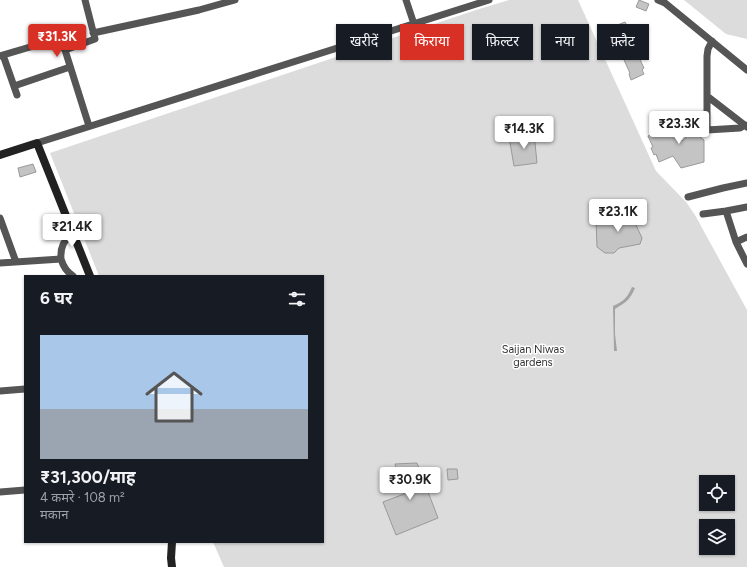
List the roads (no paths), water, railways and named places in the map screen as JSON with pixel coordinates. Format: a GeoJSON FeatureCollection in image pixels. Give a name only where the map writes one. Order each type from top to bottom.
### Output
{"type":"FeatureCollection","features":[{"type":"Feature","properties":{"kind":"main road"},"geometry":{"type":"LineString","coordinates":[[0,155],[37,143],[90,275]]}},
{"type":"Feature","properties":{"kind":"main road"},"geometry":{"type":"LineString","coordinates":[[170,567],[172,543]]}},
{"type":"Feature","properties":{"kind":"street"},"geometry":{"type":"LineString","coordinates":[[65,50],[95,39],[85,0]]}},
{"type":"Feature","properties":{"kind":"street"},"geometry":{"type":"LineString","coordinates":[[93,33],[199,10],[235,0]]}},
{"type":"Feature","properties":{"kind":"street"},"geometry":{"type":"LineString","coordinates":[[406,0],[414,24],[473,2],[489,0]]}},
{"type":"Feature","properties":{"kind":"street"},"geometry":{"type":"LineString","coordinates":[[658,0],[665,3],[747,70]]}},
{"type":"Feature","properties":{"kind":"street"},"geometry":{"type":"LineString","coordinates":[[37,143],[400,28]]}},
{"type":"Feature","properties":{"kind":"street"},"geometry":{"type":"LineString","coordinates":[[712,41],[708,49],[707,56],[707,130],[740,128],[746,126]]}},
{"type":"Feature","properties":{"kind":"street"},"geometry":{"type":"LineString","coordinates":[[17,95],[2,55],[47,42],[61,45],[65,50],[89,126]]}},
{"type":"Feature","properties":{"kind":"street"},"geometry":{"type":"LineString","coordinates":[[14,86],[70,67]]}},
{"type":"Feature","properties":{"kind":"street"},"geometry":{"type":"LineString","coordinates":[[707,96],[746,126]]}},
{"type":"Feature","properties":{"kind":"street"},"geometry":{"type":"LineString","coordinates":[[688,197],[723,188],[747,184]]}},
{"type":"Feature","properties":{"kind":"street"},"geometry":{"type":"LineString","coordinates":[[703,214],[747,207]]}},
{"type":"Feature","properties":{"kind":"street"},"geometry":{"type":"LineString","coordinates":[[726,210],[736,242],[747,264]]}},
{"type":"Feature","properties":{"kind":"street"},"geometry":{"type":"LineString","coordinates":[[0,218],[16,262]]}},
{"type":"Feature","properties":{"kind":"street"},"geometry":{"type":"LineString","coordinates":[[72,275],[64,267],[61,254],[62,245],[73,233]]}},
{"type":"Feature","properties":{"kind":"street"},"geometry":{"type":"LineString","coordinates":[[736,242],[747,238]]}},
{"type":"Feature","properties":{"kind":"street"},"geometry":{"type":"LineString","coordinates":[[0,263],[61,259]]}},
{"type":"Feature","properties":{"kind":"street"},"geometry":{"type":"LineString","coordinates":[[0,391],[24,389]]}},
{"type":"Feature","properties":{"kind":"street"},"geometry":{"type":"LineString","coordinates":[[0,492],[24,490]]}},
{"type":"Feature","properties":{"kind":"park label","name":"Saijan Niwas gardens"},"geometry":{"type":"Point","coordinates":[533,355]}}]}
